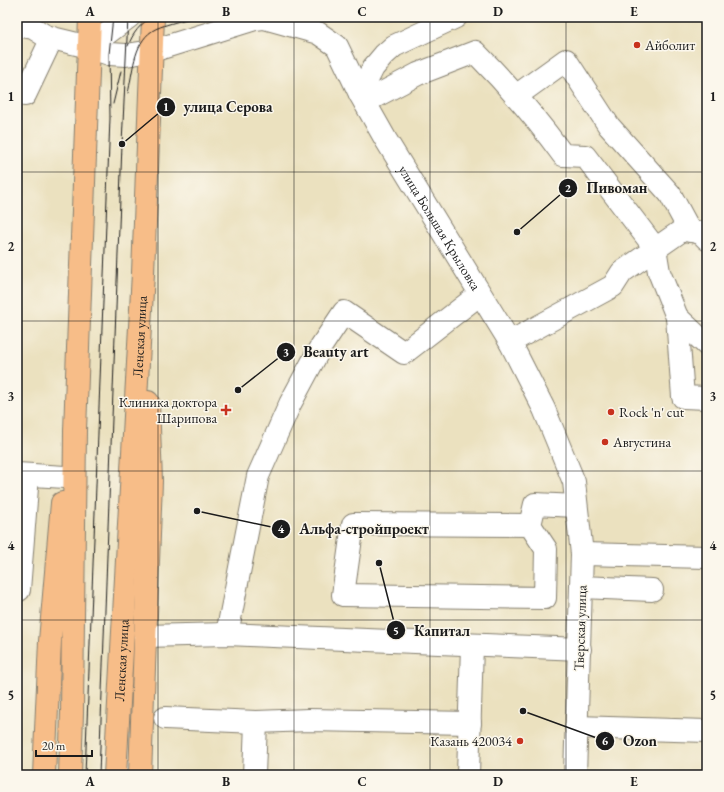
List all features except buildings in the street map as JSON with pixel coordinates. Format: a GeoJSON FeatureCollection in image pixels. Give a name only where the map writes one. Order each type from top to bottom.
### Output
{"type":"FeatureCollection","features":[{"type":"Feature","properties":{"kind":"main road"},"geometry":{"type":"LineString","coordinates":[[70,775],[75,431],[90,17]]}},
{"type":"Feature","properties":{"kind":"main road","name":"Ленская улица"},"geometry":{"type":"LineString","coordinates":[[115,775],[143,273],[153,17]]}},
{"type":"Feature","properties":{"kind":"main road"},"geometry":{"type":"LineString","coordinates":[[140,775],[151,481],[143,273]]}},
{"type":"Feature","properties":{"kind":"main road"},"geometry":{"type":"LineString","coordinates":[[44,775],[50,641],[58,537],[65,477],[75,431]]}},
{"type":"Feature","properties":{"kind":"street"},"geometry":{"type":"LineString","coordinates":[[90,47],[129,17]]}},
{"type":"Feature","properties":{"kind":"street"},"geometry":{"type":"LineString","coordinates":[[363,98],[373,68],[394,46],[456,17]]}},
{"type":"Feature","properties":{"kind":"street"},"geometry":{"type":"LineString","coordinates":[[28,23],[44,35],[52,38],[90,47],[109,54],[126,55],[152,51],[255,19],[268,18]]}},
{"type":"Feature","properties":{"kind":"street","name":"улица Большая Крыловка"},"geometry":{"type":"LineString","coordinates":[[268,18],[318,33],[337,46],[386,140],[510,342],[544,409],[574,482]]}},
{"type":"Feature","properties":{"kind":"street"},"geometry":{"type":"LineString","coordinates":[[25,95],[52,38]]}},
{"type":"Feature","properties":{"kind":"street"},"geometry":{"type":"LineString","coordinates":[[363,98],[418,74],[475,52],[495,72],[536,119],[563,155],[584,156],[655,248],[659,272],[677,317],[683,397],[707,398]]}},
{"type":"Feature","properties":{"kind":"street"},"geometry":{"type":"LineString","coordinates":[[516,96],[566,60],[609,126],[670,194],[698,235]]}},
{"type":"Feature","properties":{"kind":"street"},"geometry":{"type":"LineString","coordinates":[[510,342],[613,286],[622,272],[684,229],[698,235]]}},
{"type":"Feature","properties":{"kind":"street"},"geometry":{"type":"LineString","coordinates":[[227,634],[258,476],[290,404],[320,348],[344,312],[404,353],[480,294]]}},
{"type":"Feature","properties":{"kind":"street"},"geometry":{"type":"LineString","coordinates":[[677,317],[707,345]]}},
{"type":"Feature","properties":{"kind":"street"},"geometry":{"type":"LineString","coordinates":[[17,590],[19,590],[23,475],[65,477]]}},
{"type":"Feature","properties":{"kind":"street","name":"Тверская улица"},"geometry":{"type":"LineString","coordinates":[[574,482],[582,554],[575,775]]}},
{"type":"Feature","properties":{"kind":"street"},"geometry":{"type":"LineString","coordinates":[[530,525],[353,524],[343,595],[545,598],[546,549],[530,525],[535,504],[576,506]]}},
{"type":"Feature","properties":{"kind":"street"},"geometry":{"type":"LineString","coordinates":[[582,554],[707,557]]}},
{"type":"Feature","properties":{"kind":"street"},"geometry":{"type":"LineString","coordinates":[[581,588],[652,590]]}},
{"type":"Feature","properties":{"kind":"street"},"geometry":{"type":"LineString","coordinates":[[145,636],[227,634],[580,649]]}},
{"type":"Feature","properties":{"kind":"street"},"geometry":{"type":"LineString","coordinates":[[468,775],[472,645]]}},
{"type":"Feature","properties":{"kind":"street"},"geometry":{"type":"LineString","coordinates":[[165,718],[256,722],[309,720],[470,723]]}},
{"type":"Feature","properties":{"kind":"street"},"geometry":{"type":"LineString","coordinates":[[254,775],[256,722]]}},
{"type":"Feature","properties":{"kind":"street"},"geometry":{"type":"LineString","coordinates":[[576,727],[707,731]]}},
{"type":"Feature","properties":{"kind":"tram line"},"geometry":{"type":"LineString","coordinates":[[85,775],[110,118],[109,54],[113,17]]}},
{"type":"Feature","properties":{"kind":"tram line"},"geometry":{"type":"LineString","coordinates":[[99,775],[128,17]]}},
{"type":"Feature","properties":{"kind":"tram line"},"geometry":{"type":"LineString","coordinates":[[128,46],[137,29],[152,17]]}},
{"type":"Feature","properties":{"kind":"tram line"},"geometry":{"type":"LineString","coordinates":[[128,93],[137,51],[146,37],[152,31],[161,27],[193,17]]}},
{"type":"Feature","properties":{"kind":"tram line"},"geometry":{"type":"LineString","coordinates":[[113,104],[121,71]]}},
{"type":"Feature","properties":{"kind":"place","name":"Айболит"},"geometry":{"type":"Point","coordinates":[637,45]}},
{"type":"Feature","properties":{"kind":"place","name":"улица Серова"},"geometry":{"type":"Point","coordinates":[122,144]}},
{"type":"Feature","properties":{"kind":"place","name":"Пивоман"},"geometry":{"type":"Point","coordinates":[517,232]}},
{"type":"Feature","properties":{"kind":"place","name":"Beauty art"},"geometry":{"type":"Point","coordinates":[238,390]}},
{"type":"Feature","properties":{"kind":"place","name":"Клиника доктора Шарипова"},"geometry":{"type":"Point","coordinates":[226,410]}},
{"type":"Feature","properties":{"kind":"place","name":"Rock 'n' cut"},"geometry":{"type":"Point","coordinates":[611,412]}},
{"type":"Feature","properties":{"kind":"place","name":"Августина"},"geometry":{"type":"Point","coordinates":[605,442]}},
{"type":"Feature","properties":{"kind":"place","name":"Альфа-стройпроект"},"geometry":{"type":"Point","coordinates":[197,511]}},
{"type":"Feature","properties":{"kind":"place","name":"Капитал"},"geometry":{"type":"Point","coordinates":[379,563]}},
{"type":"Feature","properties":{"kind":"place","name":"Ozon"},"geometry":{"type":"Point","coordinates":[523,711]}},
{"type":"Feature","properties":{"kind":"place","name":"Казань 420034"},"geometry":{"type":"Point","coordinates":[520,741]}}]}
